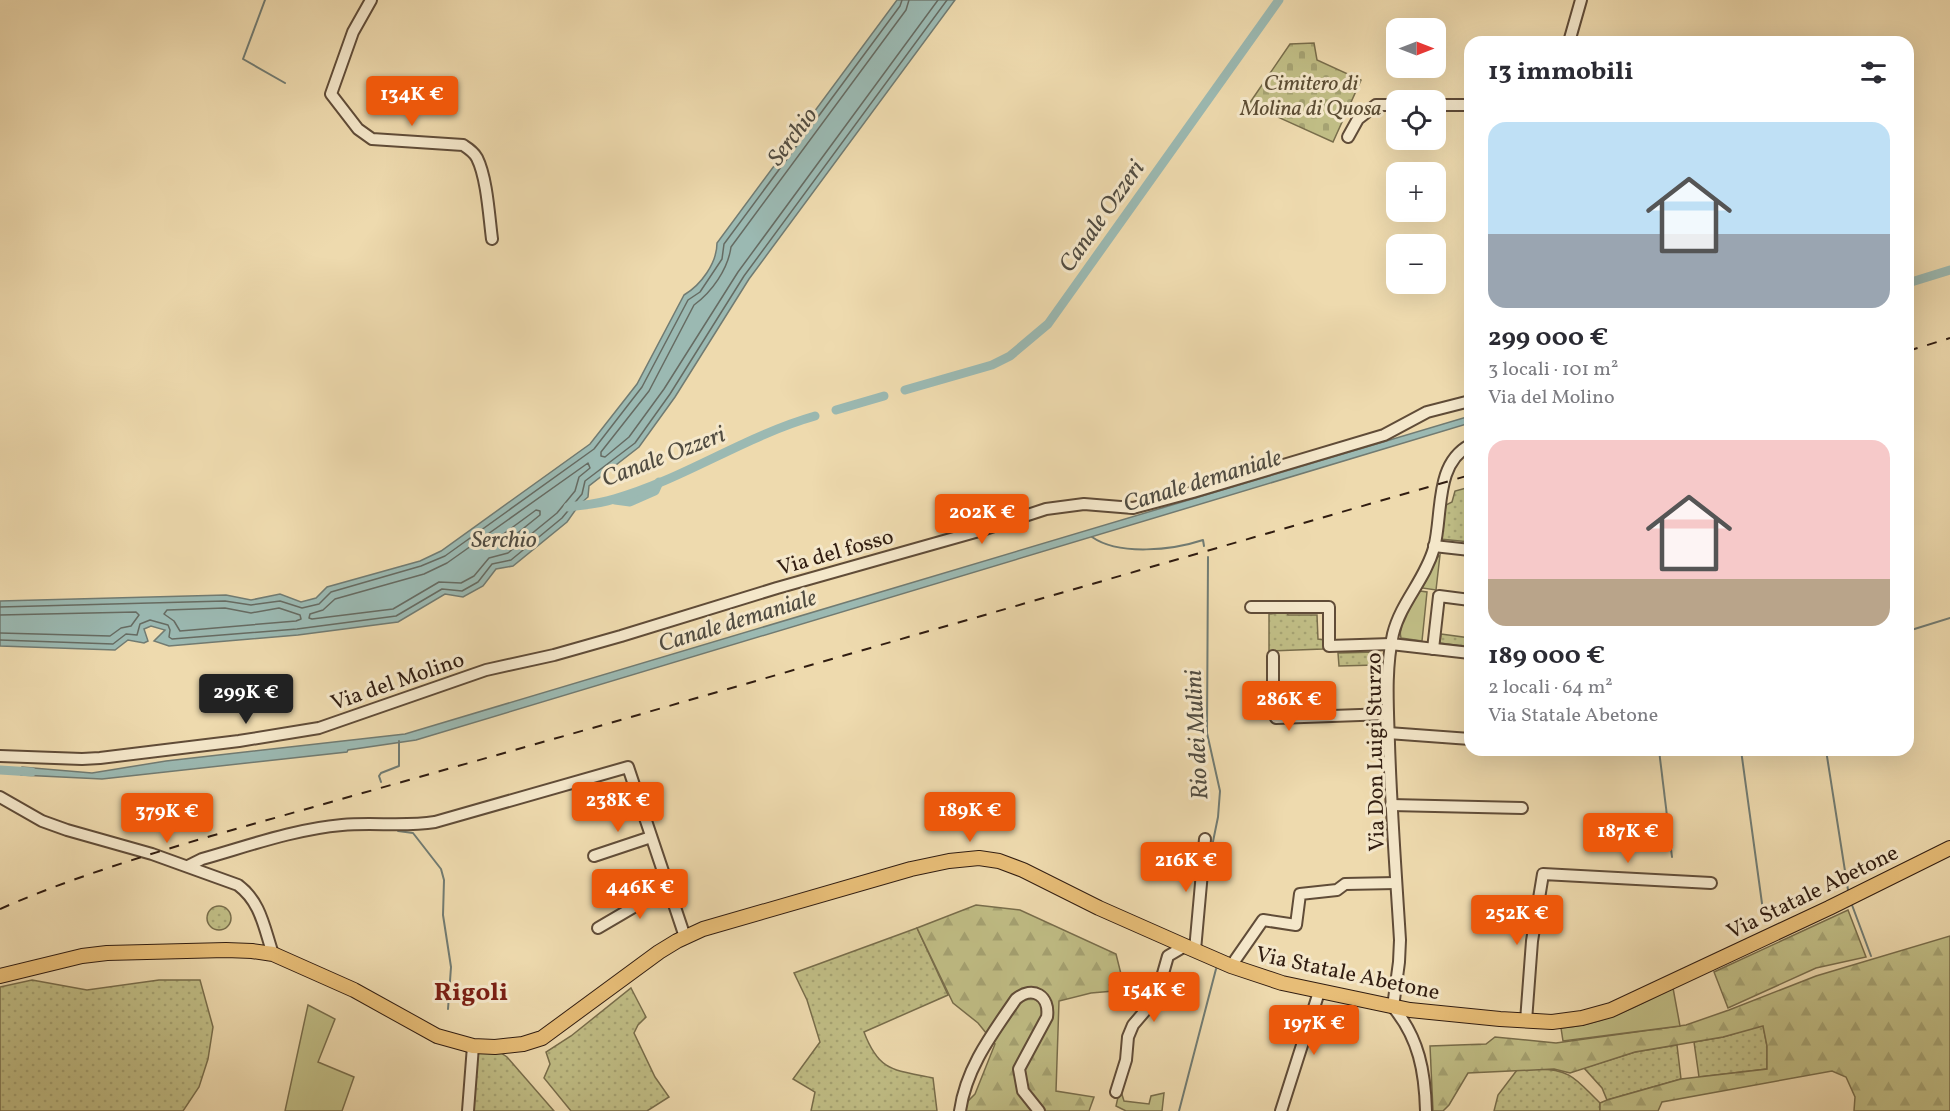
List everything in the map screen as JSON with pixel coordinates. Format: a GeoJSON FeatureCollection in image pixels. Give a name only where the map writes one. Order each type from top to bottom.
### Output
{"type":"FeatureCollection","features":[{"type":"Feature","properties":{"kind":"main road","name":"Via Statale Abetone"},"geometry":{"type":"LineString","coordinates":[[0,976],[82,956],[107,953],[252,951],[273,954],[354,990],[437,1036],[472,1046],[504,1047],[542,1038],[659,952],[685,937],[714,926],[890,874],[949,861],[979,858],[999,861],[1023,870],[1099,908],[1263,978],[1393,1007],[1439,1014],[1552,1022],[1572,1020],[1611,1010],[1829,908],[1950,848]]}},
{"type":"Feature","properties":{"kind":"street"},"geometry":{"type":"LineString","coordinates":[[371,0],[353,32],[332,94],[358,129],[372,139],[463,145],[472,151],[477,158],[482,177],[492,239]]}},
{"type":"Feature","properties":{"kind":"street"},"geometry":{"type":"LineString","coordinates":[[1571,36],[1581,0]]}},
{"type":"Feature","properties":{"kind":"street"},"geometry":{"type":"LineString","coordinates":[[1348,137],[1358,119],[1376,105],[1386,105]]}},
{"type":"Feature","properties":{"kind":"street"},"geometry":{"type":"LineString","coordinates":[[1446,105],[1464,105]]}},
{"type":"Feature","properties":{"kind":"street","name":"Via del fosso"},"geometry":{"type":"LineString","coordinates":[[486,670],[554,655],[621,636],[777,588],[979,531],[1046,509],[1084,504],[1133,508],[1193,492],[1384,435],[1426,412],[1464,402]]}},
{"type":"Feature","properties":{"kind":"street","name":"Via Don Luigi Sturzo"},"geometry":{"type":"LineString","coordinates":[[1393,1007],[1400,952],[1388,733],[1388,671],[1391,644],[1403,606],[1425,572],[1434,546],[1447,472],[1458,452],[1464,448]]}},
{"type":"Feature","properties":{"kind":"street"},"geometry":{"type":"LineString","coordinates":[[1434,546],[1464,549]]}},
{"type":"Feature","properties":{"kind":"street"},"geometry":{"type":"LineString","coordinates":[[1433,649],[1439,596],[1464,599]]}},
{"type":"Feature","properties":{"kind":"street"},"geometry":{"type":"LineString","coordinates":[[1251,607],[1329,607],[1329,646],[1391,644],[1464,652]]}},
{"type":"Feature","properties":{"kind":"street"},"geometry":{"type":"LineString","coordinates":[[1273,656],[1276,718],[1388,714]]}},
{"type":"Feature","properties":{"kind":"street","name":"Via del Molino"},"geometry":{"type":"LineString","coordinates":[[0,756],[100,758],[240,741],[319,728],[486,670]]}},
{"type":"Feature","properties":{"kind":"street"},"geometry":{"type":"LineString","coordinates":[[1388,733],[1464,739]]}},
{"type":"Feature","properties":{"kind":"street"},"geometry":{"type":"LineString","coordinates":[[188,866],[202,859],[314,829],[344,825],[413,825],[435,822],[627,766],[685,937]]}},
{"type":"Feature","properties":{"kind":"street"},"geometry":{"type":"LineString","coordinates":[[0,797],[42,821],[66,830],[152,854],[238,885],[249,894],[261,915],[273,954]]}},
{"type":"Feature","properties":{"kind":"street"},"geometry":{"type":"LineString","coordinates":[[1391,805],[1522,808]]}},
{"type":"Feature","properties":{"kind":"street"},"geometry":{"type":"LineString","coordinates":[[594,856],[651,837]]}},
{"type":"Feature","properties":{"kind":"street"},"geometry":{"type":"LineString","coordinates":[[1116,1092],[1126,1060],[1128,1036],[1133,1025],[1156,998],[1168,956],[1190,948],[1205,839]]}},
{"type":"Feature","properties":{"kind":"street"},"geometry":{"type":"LineString","coordinates":[[1527,1021],[1532,940],[1543,874],[1711,883]]}},
{"type":"Feature","properties":{"kind":"street"},"geometry":{"type":"LineString","coordinates":[[1231,966],[1263,920],[1296,925],[1300,894],[1337,890],[1345,884],[1396,883]]}},
{"type":"Feature","properties":{"kind":"street"},"geometry":{"type":"LineString","coordinates":[[598,928],[668,887]]}},
{"type":"Feature","properties":{"kind":"street"},"geometry":{"type":"LineString","coordinates":[[960,1111],[962,1094],[975,1062],[1016,999],[1028,992],[1041,996],[1048,1008],[1047,1017],[1018,1069],[1023,1091],[1039,1111]]}},
{"type":"Feature","properties":{"kind":"street"},"geometry":{"type":"LineString","coordinates":[[1281,1111],[1319,992]]}},
{"type":"Feature","properties":{"kind":"street"},"geometry":{"type":"LineString","coordinates":[[1393,1007],[1405,1021],[1416,1042],[1424,1081],[1426,1111]]}},
{"type":"Feature","properties":{"kind":"street"},"geometry":{"type":"LineString","coordinates":[[468,1111],[472,1046]]}},
{"type":"Feature","properties":{"kind":"green space","name":"Cimitero di Molina di Quosa"},"geometry":{"type":"Polygon","coordinates":[[[1314,43],[1317,60],[1361,80],[1333,142],[1249,104],[1290,44],[1314,43]]]}},
{"type":"Feature","properties":{"kind":"green space"},"geometry":{"type":"Polygon","coordinates":[[[1464,489],[1464,541],[1440,539],[1446,505],[1452,502],[1455,491],[1464,489]]]}},
{"type":"Feature","properties":{"kind":"green space"},"geometry":{"type":"Polygon","coordinates":[[[1440,555],[1436,590],[1422,588],[1437,558],[1440,555]]]}},
{"type":"Feature","properties":{"kind":"green space"},"geometry":{"type":"Polygon","coordinates":[[[1420,591],[1427,592],[1422,641],[1401,638],[1403,620],[1420,591]]]}},
{"type":"Feature","properties":{"kind":"green space"},"geometry":{"type":"Polygon","coordinates":[[[1287,612],[1288,615],[1317,615],[1318,639],[1325,640],[1323,649],[1269,651],[1269,614],[1287,612]]]}},
{"type":"Feature","properties":{"kind":"green space"},"geometry":{"type":"Polygon","coordinates":[[[1441,634],[1464,637],[1464,646],[1440,643],[1441,634]]]}},
{"type":"Feature","properties":{"kind":"green space"},"geometry":{"type":"Polygon","coordinates":[[[1376,652],[1376,665],[1339,666],[1338,653],[1376,652]]]}},
{"type":"Feature","properties":{"kind":"green space"},"geometry":{"type":"Polygon","coordinates":[[[976,905],[1020,910],[1116,954],[1125,990],[1091,993],[1059,1001],[1056,1091],[1094,1097],[1089,1111],[958,1111],[975,1094],[995,1044],[978,1023],[953,1003],[917,928],[976,905]]]}},
{"type":"Feature","properties":{"kind":"green space"},"geometry":{"type":"Polygon","coordinates":[[[219,906],[228,909],[231,918],[228,927],[219,930],[210,927],[207,918],[210,909],[219,906]]]}},
{"type":"Feature","properties":{"kind":"green space"},"geometry":{"type":"Polygon","coordinates":[[[1848,910],[1866,957],[1816,968],[1728,1008],[1714,972],[1848,910]]]}},
{"type":"Feature","properties":{"kind":"green space"},"geometry":{"type":"Polygon","coordinates":[[[917,928],[948,995],[864,1032],[882,1062],[898,1070],[933,1078],[937,1111],[811,1111],[815,1092],[793,1079],[820,1042],[807,1000],[794,973],[917,928]]]}},
{"type":"Feature","properties":{"kind":"green space"},"geometry":{"type":"Polygon","coordinates":[[[1950,936],[1950,1111],[1854,1111],[1855,1097],[1846,1077],[1832,1071],[1662,1102],[1658,1111],[1600,1111],[1600,1103],[1607,1100],[1681,1079],[1767,1069],[1767,1046],[1763,1026],[1723,1037],[1635,1052],[1570,1073],[1554,1069],[1468,1073],[1449,1105],[1443,1111],[1433,1111],[1430,1046],[1486,1044],[1495,1037],[1556,1043],[1686,1025],[1816,976],[1950,936]]]}},
{"type":"Feature","properties":{"kind":"green space"},"geometry":{"type":"Polygon","coordinates":[[[32,980],[87,990],[159,980],[200,980],[213,1027],[208,1059],[199,1087],[183,1111],[0,1111],[0,987],[32,980]]]}},
{"type":"Feature","properties":{"kind":"green space"},"geometry":{"type":"Polygon","coordinates":[[[631,988],[646,1017],[634,1033],[655,1077],[669,1097],[647,1111],[571,1111],[544,1078],[550,1064],[546,1052],[571,1036],[631,988]]]}},
{"type":"Feature","properties":{"kind":"green space"},"geometry":{"type":"Polygon","coordinates":[[[1673,988],[1680,1026],[1563,1041],[1561,1028],[1605,1019],[1673,988]]]}},
{"type":"Feature","properties":{"kind":"green space"},"geometry":{"type":"Polygon","coordinates":[[[308,1005],[335,1019],[318,1062],[354,1077],[342,1111],[285,1111],[308,1005]]]}},
{"type":"Feature","properties":{"kind":"green space"},"geometry":{"type":"Polygon","coordinates":[[[1763,1025],[1767,1046],[1767,1069],[1699,1077],[1694,1042],[1723,1037],[1763,1025]]]}},
{"type":"Feature","properties":{"kind":"green space"},"geometry":{"type":"Polygon","coordinates":[[[1677,1045],[1681,1079],[1607,1100],[1602,1088],[1584,1068],[1635,1052],[1677,1045]]]}},
{"type":"Feature","properties":{"kind":"green space"},"geometry":{"type":"Polygon","coordinates":[[[476,1052],[501,1053],[507,1057],[554,1111],[473,1111],[476,1052]]]}},
{"type":"Feature","properties":{"kind":"green space"},"geometry":{"type":"Polygon","coordinates":[[[1517,1070],[1559,1071],[1573,1078],[1600,1103],[1600,1111],[1494,1111],[1498,1095],[1517,1070]]]}},
{"type":"Feature","properties":{"kind":"green space"},"geometry":{"type":"Polygon","coordinates":[[[1120,1088],[1124,1101],[1149,1104],[1151,1096],[1164,1093],[1162,1111],[1126,1111],[1116,1106],[1120,1088]]]}},
{"type":"Feature","properties":{"kind":"water","name":"Serchio"},"geometry":{"type":"Polygon","coordinates":[[[897,0],[955,0],[749,279],[675,397],[639,447],[589,486],[588,497],[567,522],[513,566],[496,569],[483,586],[463,597],[445,594],[398,622],[298,635],[169,646],[154,641],[165,630],[151,626],[144,629],[148,641],[144,643],[128,640],[115,650],[0,646],[0,601],[226,595],[251,600],[280,594],[301,602],[316,598],[327,587],[420,561],[441,551],[590,444],[637,384],[684,295],[702,279],[711,266],[717,243],[897,0]]]}},
{"type":"Feature","properties":{"kind":"water"},"geometry":{"type":"Polygon","coordinates":[[[1464,418],[1464,425],[416,740],[347,752],[102,779],[21,775],[22,767],[92,773],[166,761],[405,734],[1464,418]]]}},
{"type":"Feature","properties":{"kind":"waterway"},"geometry":{"type":"LineString","coordinates":[[265,0],[243,59],[285,83]]}},
{"type":"Feature","properties":{"kind":"waterway","name":"Canale Ozzeri"},"geometry":{"type":"LineString","coordinates":[[905,390],[992,365],[1010,356],[1048,324],[1279,0]]}},
{"type":"Feature","properties":{"kind":"waterway","name":"Canale demaniale"},"geometry":{"type":"LineString","coordinates":[[1914,281],[1950,270]]}},
{"type":"Feature","properties":{"kind":"waterway","name":"Canale Ozzeri"},"geometry":{"type":"LineString","coordinates":[[836,410],[884,396]]}},
{"type":"Feature","properties":{"kind":"waterway","name":"Canale Ozzeri"},"geometry":{"type":"LineString","coordinates":[[568,507],[603,502],[640,491],[789,424],[815,416]]}},
{"type":"Feature","properties":{"kind":"waterway"},"geometry":{"type":"LineString","coordinates":[[615,500],[630,502],[655,491],[659,482]]}},
{"type":"Feature","properties":{"kind":"waterway","name":"Rio dei Mulini"},"geometry":{"type":"LineString","coordinates":[[1092,537],[1103,543],[1131,549],[1162,548],[1203,540],[1204,546]]}},
{"type":"Feature","properties":{"kind":"waterway","name":"Rio dei Mulini"},"geometry":{"type":"LineString","coordinates":[[1208,557],[1207,733],[1220,791],[1218,817],[1208,866]]}},
{"type":"Feature","properties":{"kind":"waterway"},"geometry":{"type":"LineString","coordinates":[[1914,629],[1950,618]]}},
{"type":"Feature","properties":{"kind":"waterway"},"geometry":{"type":"LineString","coordinates":[[381,782],[379,776],[381,773],[399,766],[399,741]]}},
{"type":"Feature","properties":{"kind":"waterway"},"geometry":{"type":"LineString","coordinates":[[1660,756],[1672,857]]}},
{"type":"Feature","properties":{"kind":"waterway"},"geometry":{"type":"LineString","coordinates":[[1742,756],[1764,918]]}},
{"type":"Feature","properties":{"kind":"waterway"},"geometry":{"type":"LineString","coordinates":[[1827,756],[1848,890]]}},
{"type":"Feature","properties":{"kind":"waterway","name":"Canale demaniale"},"geometry":{"type":"LineString","coordinates":[[0,770],[32,772]]}},
{"type":"Feature","properties":{"kind":"waterway"},"geometry":{"type":"LineString","coordinates":[[398,831],[413,833],[441,869],[444,880],[443,915],[451,967],[448,1009]]}},
{"type":"Feature","properties":{"kind":"waterway"},"geometry":{"type":"LineString","coordinates":[[1852,905],[1871,956]]}},
{"type":"Feature","properties":{"kind":"waterway"},"geometry":{"type":"LineString","coordinates":[[1179,1111],[1216,969]]}},
{"type":"Feature","properties":{"kind":"railway"},"geometry":{"type":"LineString","coordinates":[[1914,349],[1950,338]]}},
{"type":"Feature","properties":{"kind":"railway"},"geometry":{"type":"LineString","coordinates":[[0,909],[78,878],[211,836],[1464,477]]}},
{"type":"Feature","properties":{"kind":"district","name":"Rigoli"},"geometry":{"type":"Point","coordinates":[471,991]}}]}
